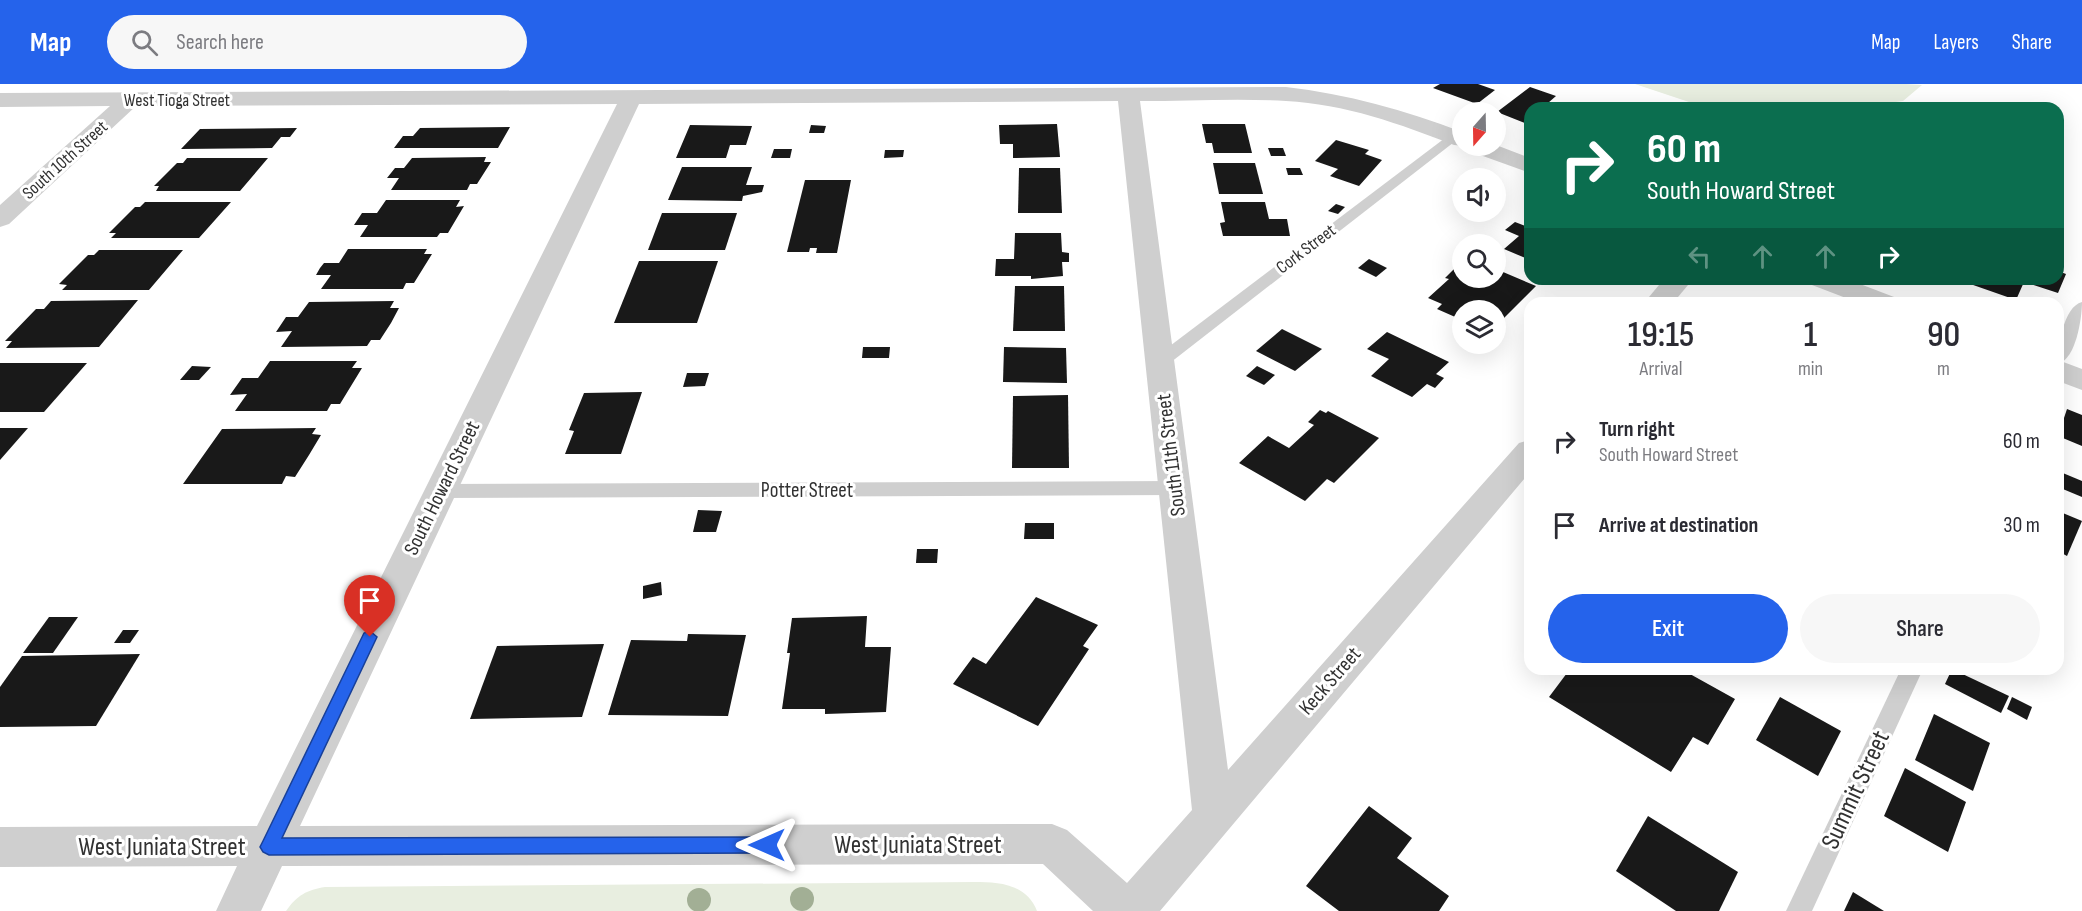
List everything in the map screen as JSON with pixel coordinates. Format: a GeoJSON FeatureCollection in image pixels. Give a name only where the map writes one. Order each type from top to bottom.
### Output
{"type":"FeatureCollection","features":[{"type":"Feature","properties":{"kind":"street","name":"South 11th Street"},"geometry":{"type":"LineString","coordinates":[[1128,94],[1213,816]]}},
{"type":"Feature","properties":{"kind":"street","name":"West Tioga Street"},"geometry":{"type":"LineString","coordinates":[[0,100],[1286,94],[1325,97],[1394,114],[1452,136]]}},
{"type":"Feature","properties":{"kind":"street","name":"South Howard Street"},"geometry":{"type":"LineString","coordinates":[[238,911],[631,97]]}},
{"type":"Feature","properties":{"kind":"street","name":"South 10th Street"},"geometry":{"type":"LineString","coordinates":[[0,219],[130,100]]}},
{"type":"Feature","properties":{"kind":"street"},"geometry":{"type":"LineString","coordinates":[[1504,156],[1524,164]]}},
{"type":"Feature","properties":{"kind":"street"},"geometry":{"type":"LineString","coordinates":[[1663,297],[1674,285]]}},
{"type":"Feature","properties":{"kind":"street"},"geometry":{"type":"LineString","coordinates":[[1838,285],[1868,297]]}},
{"type":"Feature","properties":{"kind":"street"},"geometry":{"type":"LineString","coordinates":[[2064,372],[2082,380]]}},
{"type":"Feature","properties":{"kind":"street","name":"Keck Street"},"geometry":{"type":"LineString","coordinates":[[1131,911],[1524,458]]}},
{"type":"Feature","properties":{"kind":"street","name":"West Juniata Street"},"geometry":{"type":"LineString","coordinates":[[0,848],[1052,844],[1125,911]]}},
{"type":"Feature","properties":{"kind":"lane","name":"Cork Street"},"geometry":{"type":"LineString","coordinates":[[1160,362],[1452,143]]}},
{"type":"Feature","properties":{"kind":"lane"},"geometry":{"type":"LineString","coordinates":[[2064,345],[2082,307]]}},
{"type":"Feature","properties":{"kind":"lane","name":"Potter Street"},"geometry":{"type":"LineString","coordinates":[[441,491],[1174,488]]}},
{"type":"Feature","properties":{"kind":"lane","name":"Summit Street"},"geometry":{"type":"LineString","coordinates":[[1799,911],[1909,675]]}},
{"type":"Feature","properties":{"kind":"shaded area"},"geometry":{"type":"Polygon","coordinates":[[[1635,84],[1922,85],[1903,101],[1896,102],[1689,102],[1635,84]]]}},
{"type":"Feature","properties":{"kind":"shaded area"},"geometry":{"type":"Polygon","coordinates":[[[974,882],[1011,886],[1026,895],[1037,911],[286,911],[303,894],[325,887],[974,882]]]}},
{"type":"Feature","properties":{"kind":"building"},"geometry":{"type":"Polygon","coordinates":[[[1440,84],[1478,84],[1495,90],[1480,102],[1472,102],[1433,88],[1440,84]]]}},
{"type":"Feature","properties":{"kind":"building"},"geometry":{"type":"Polygon","coordinates":[[[1530,87],[1556,96],[1549,102],[1524,102],[1524,123],[1506,116],[1506,105],[1530,87]]]}},
{"type":"Feature","properties":{"kind":"building"},"geometry":{"type":"Polygon","coordinates":[[[1057,124],[1060,157],[1013,158],[1013,144],[1000,144],[999,125],[1057,124]]]}},
{"type":"Feature","properties":{"kind":"building"},"geometry":{"type":"Polygon","coordinates":[[[1202,124],[1245,124],[1252,153],[1214,153],[1212,143],[1206,143],[1202,124]]]}},
{"type":"Feature","properties":{"kind":"building"},"geometry":{"type":"Polygon","coordinates":[[[690,125],[752,126],[746,145],[730,145],[726,158],[676,158],[690,125]]]}},
{"type":"Feature","properties":{"kind":"building"},"geometry":{"type":"Polygon","coordinates":[[[811,125],[826,126],[824,133],[809,133],[811,125]]]}},
{"type":"Feature","properties":{"kind":"building"},"geometry":{"type":"Polygon","coordinates":[[[510,127],[498,148],[394,148],[403,136],[413,136],[420,128],[510,127]]]}},
{"type":"Feature","properties":{"kind":"building"},"geometry":{"type":"Polygon","coordinates":[[[297,128],[290,137],[281,137],[272,148],[181,149],[200,129],[297,128]]]}},
{"type":"Feature","properties":{"kind":"building"},"geometry":{"type":"Polygon","coordinates":[[[1336,140],[1369,150],[1365,154],[1382,160],[1359,186],[1330,176],[1338,169],[1315,161],[1336,140]]]}},
{"type":"Feature","properties":{"kind":"building"},"geometry":{"type":"Polygon","coordinates":[[[1268,148],[1283,148],[1286,156],[1271,156],[1268,148]]]}},
{"type":"Feature","properties":{"kind":"building"},"geometry":{"type":"Polygon","coordinates":[[[774,149],[792,149],[790,158],[771,158],[774,149]]]}},
{"type":"Feature","properties":{"kind":"building"},"geometry":{"type":"Polygon","coordinates":[[[885,150],[904,150],[903,157],[884,158],[885,150]]]}},
{"type":"Feature","properties":{"kind":"building"},"geometry":{"type":"Polygon","coordinates":[[[486,157],[484,162],[491,162],[477,184],[470,184],[467,190],[391,190],[399,178],[387,178],[395,168],[404,168],[412,158],[486,157]]]}},
{"type":"Feature","properties":{"kind":"building"},"geometry":{"type":"Polygon","coordinates":[[[187,158],[268,158],[240,191],[156,191],[159,186],[154,186],[177,163],[183,163],[187,158]]]}},
{"type":"Feature","properties":{"kind":"building"},"geometry":{"type":"Polygon","coordinates":[[[1213,163],[1255,163],[1263,194],[1219,194],[1213,163]]]}},
{"type":"Feature","properties":{"kind":"building"},"geometry":{"type":"Polygon","coordinates":[[[682,167],[752,167],[746,185],[764,185],[762,192],[743,196],[742,201],[668,200],[682,167]]]}},
{"type":"Feature","properties":{"kind":"building"},"geometry":{"type":"Polygon","coordinates":[[[1019,168],[1060,168],[1062,213],[1018,213],[1019,168]]]}},
{"type":"Feature","properties":{"kind":"building"},"geometry":{"type":"Polygon","coordinates":[[[1286,168],[1300,168],[1303,175],[1288,175],[1286,168]]]}},
{"type":"Feature","properties":{"kind":"building"},"geometry":{"type":"Polygon","coordinates":[[[805,180],[851,180],[837,253],[816,253],[817,248],[810,248],[809,252],[787,252],[805,180]]]}},
{"type":"Feature","properties":{"kind":"building"},"geometry":{"type":"Polygon","coordinates":[[[386,200],[460,200],[456,207],[464,206],[448,233],[440,233],[437,237],[360,237],[368,225],[354,225],[362,213],[377,213],[386,200]]]}},
{"type":"Feature","properties":{"kind":"building"},"geometry":{"type":"Polygon","coordinates":[[[145,202],[231,202],[199,238],[111,238],[116,233],[109,233],[135,207],[140,207],[145,202]]]}},
{"type":"Feature","properties":{"kind":"building"},"geometry":{"type":"Polygon","coordinates":[[[1221,202],[1265,202],[1269,219],[1287,219],[1290,236],[1223,236],[1220,223],[1225,222],[1221,202]]]}},
{"type":"Feature","properties":{"kind":"building"},"geometry":{"type":"Polygon","coordinates":[[[1336,204],[1345,207],[1338,214],[1328,211],[1336,204]]]}},
{"type":"Feature","properties":{"kind":"building"},"geometry":{"type":"Polygon","coordinates":[[[662,213],[737,213],[725,250],[648,250],[662,213]]]}},
{"type":"Feature","properties":{"kind":"building"},"geometry":{"type":"Polygon","coordinates":[[[1515,222],[1524,225],[1524,257],[1506,250],[1519,236],[1505,230],[1515,222]]]}},
{"type":"Feature","properties":{"kind":"building"},"geometry":{"type":"Polygon","coordinates":[[[1015,233],[1061,233],[1062,252],[1069,253],[1069,262],[1062,262],[1063,276],[1031,279],[1031,276],[995,276],[996,259],[1014,259],[1015,233]]]}},
{"type":"Feature","properties":{"kind":"building"},"geometry":{"type":"Polygon","coordinates":[[[348,249],[427,249],[424,254],[432,254],[414,283],[406,283],[403,289],[321,289],[331,275],[316,275],[320,268],[324,263],[339,263],[348,249]]]}},
{"type":"Feature","properties":{"kind":"building"},"geometry":{"type":"Polygon","coordinates":[[[99,250],[183,250],[149,290],[62,290],[67,285],[59,284],[88,255],[94,255],[99,250]]]}},
{"type":"Feature","properties":{"kind":"building"},"geometry":{"type":"Polygon","coordinates":[[[1369,259],[1387,268],[1376,277],[1358,268],[1369,259]]]}},
{"type":"Feature","properties":{"kind":"building"},"geometry":{"type":"Polygon","coordinates":[[[639,261],[718,261],[697,323],[614,323],[639,261]]]}},
{"type":"Feature","properties":{"kind":"building"},"geometry":{"type":"Polygon","coordinates":[[[1452,271],[1452,288],[1506,288],[1506,273],[1524,281],[1524,285],[1536,286],[1506,316],[1506,300],[1452,300],[1452,316],[1437,309],[1442,304],[1428,298],[1449,279],[1445,278],[1452,271]]]}},
{"type":"Feature","properties":{"kind":"building"},"geometry":{"type":"Polygon","coordinates":[[[1973,285],[2023,285],[2017,297],[2007,297],[1973,285]]]}},
{"type":"Feature","properties":{"kind":"building"},"geometry":{"type":"Polygon","coordinates":[[[2033,285],[2061,285],[2058,293],[2033,285]]]}},
{"type":"Feature","properties":{"kind":"building"},"geometry":{"type":"Polygon","coordinates":[[[1015,286],[1064,286],[1065,331],[1013,331],[1015,286]]]}},
{"type":"Feature","properties":{"kind":"building"},"geometry":{"type":"Polygon","coordinates":[[[138,300],[99,347],[6,348],[12,341],[5,341],[36,309],[44,309],[51,301],[138,300]]]}},
{"type":"Feature","properties":{"kind":"building"},"geometry":{"type":"Polygon","coordinates":[[[394,301],[390,308],[399,308],[391,323],[380,340],[371,340],[367,346],[281,347],[292,331],[276,332],[286,317],[298,317],[309,302],[394,301]]]}},
{"type":"Feature","properties":{"kind":"building"},"geometry":{"type":"Polygon","coordinates":[[[1282,329],[1322,349],[1295,371],[1256,351],[1282,329]]]}},
{"type":"Feature","properties":{"kind":"building"},"geometry":{"type":"Polygon","coordinates":[[[1387,332],[1449,362],[1436,374],[1444,378],[1435,388],[1427,384],[1412,397],[1371,376],[1389,359],[1367,349],[1387,332]]]}},
{"type":"Feature","properties":{"kind":"building"},"geometry":{"type":"Polygon","coordinates":[[[863,347],[890,347],[889,358],[862,358],[863,347]]]}},
{"type":"Feature","properties":{"kind":"building"},"geometry":{"type":"Polygon","coordinates":[[[1004,347],[1066,348],[1067,383],[1003,382],[1004,347]]]}},
{"type":"Feature","properties":{"kind":"building"},"geometry":{"type":"Polygon","coordinates":[[[270,361],[357,361],[352,368],[362,368],[340,404],[331,404],[327,411],[235,411],[247,394],[230,395],[242,378],[258,378],[270,361]]]}},
{"type":"Feature","properties":{"kind":"building"},"geometry":{"type":"Polygon","coordinates":[[[0,363],[87,363],[44,412],[0,412],[0,363]]]}},
{"type":"Feature","properties":{"kind":"building"},"geometry":{"type":"Polygon","coordinates":[[[192,366],[211,367],[199,380],[180,380],[192,366]]]}},
{"type":"Feature","properties":{"kind":"building"},"geometry":{"type":"Polygon","coordinates":[[[1257,366],[1275,375],[1264,385],[1246,376],[1257,366]]]}},
{"type":"Feature","properties":{"kind":"building"},"geometry":{"type":"Polygon","coordinates":[[[687,373],[709,373],[705,386],[683,387],[687,373]]]}},
{"type":"Feature","properties":{"kind":"building"},"geometry":{"type":"Polygon","coordinates":[[[642,392],[621,454],[565,454],[574,431],[569,430],[584,393],[642,392]]]}},
{"type":"Feature","properties":{"kind":"building"},"geometry":{"type":"Polygon","coordinates":[[[1068,395],[1069,468],[1012,468],[1013,396],[1068,395]]]}},
{"type":"Feature","properties":{"kind":"building"},"geometry":{"type":"Polygon","coordinates":[[[2067,409],[2082,415],[2082,446],[2064,438],[2064,418],[2067,409]]]}},
{"type":"Feature","properties":{"kind":"building"},"geometry":{"type":"Polygon","coordinates":[[[1320,410],[1326,413],[1328,411],[1379,438],[1334,483],[1327,479],[1305,501],[1239,463],[1268,436],[1289,448],[1314,425],[1308,422],[1320,410]]]}},
{"type":"Feature","properties":{"kind":"building"},"geometry":{"type":"Polygon","coordinates":[[[0,428],[28,428],[0,460],[0,428]]]}},
{"type":"Feature","properties":{"kind":"building"},"geometry":{"type":"Polygon","coordinates":[[[316,428],[312,434],[321,435],[309,455],[295,477],[286,476],[282,484],[183,484],[222,429],[316,428]]]}},
{"type":"Feature","properties":{"kind":"building"},"geometry":{"type":"Polygon","coordinates":[[[2064,474],[2082,481],[2082,497],[2064,490],[2064,474]]]}},
{"type":"Feature","properties":{"kind":"building"},"geometry":{"type":"Polygon","coordinates":[[[698,510],[722,511],[716,532],[693,532],[698,510]]]}},
{"type":"Feature","properties":{"kind":"building"},"geometry":{"type":"Polygon","coordinates":[[[2064,514],[2082,521],[2067,556],[2064,554],[2064,514]]]}},
{"type":"Feature","properties":{"kind":"building"},"geometry":{"type":"Polygon","coordinates":[[[1025,523],[1054,523],[1054,539],[1024,539],[1025,523]]]}},
{"type":"Feature","properties":{"kind":"building"},"geometry":{"type":"Polygon","coordinates":[[[917,549],[938,549],[937,563],[916,563],[917,549]]]}},
{"type":"Feature","properties":{"kind":"building"},"geometry":{"type":"Polygon","coordinates":[[[661,582],[662,595],[643,599],[643,586],[661,582]]]}},
{"type":"Feature","properties":{"kind":"building"},"geometry":{"type":"Polygon","coordinates":[[[1036,597],[1098,625],[1083,646],[1089,649],[1038,726],[953,684],[973,657],[986,664],[1036,597]]]}},
{"type":"Feature","properties":{"kind":"building"},"geometry":{"type":"Polygon","coordinates":[[[867,616],[865,647],[891,647],[886,712],[825,714],[825,709],[782,709],[790,653],[787,653],[792,618],[867,616]]]}},
{"type":"Feature","properties":{"kind":"building"},"geometry":{"type":"Polygon","coordinates":[[[49,617],[78,617],[53,653],[23,653],[49,617]]]}},
{"type":"Feature","properties":{"kind":"building"},"geometry":{"type":"Polygon","coordinates":[[[123,630],[139,630],[130,643],[114,643],[123,630]]]}},
{"type":"Feature","properties":{"kind":"building"},"geometry":{"type":"Polygon","coordinates":[[[688,634],[746,635],[728,716],[608,715],[631,640],[687,641],[688,634]]]}},
{"type":"Feature","properties":{"kind":"building"},"geometry":{"type":"Polygon","coordinates":[[[604,644],[582,717],[470,719],[497,646],[604,644]]]}},
{"type":"Feature","properties":{"kind":"building"},"geometry":{"type":"Polygon","coordinates":[[[140,654],[96,726],[0,727],[0,687],[22,656],[140,654]]]}},
{"type":"Feature","properties":{"kind":"building"},"geometry":{"type":"Polygon","coordinates":[[[1566,675],[1692,675],[1735,699],[1708,745],[1693,737],[1671,772],[1549,697],[1566,675]]]}},
{"type":"Feature","properties":{"kind":"building"},"geometry":{"type":"Polygon","coordinates":[[[1949,675],[1965,675],[2009,696],[2001,713],[1945,684],[1949,675]]]}},
{"type":"Feature","properties":{"kind":"building"},"geometry":{"type":"Polygon","coordinates":[[[1780,697],[1841,731],[1818,776],[1756,740],[1780,697]]]}},
{"type":"Feature","properties":{"kind":"building"},"geometry":{"type":"Polygon","coordinates":[[[2012,697],[2032,707],[2027,720],[2007,709],[2012,697]]]}},
{"type":"Feature","properties":{"kind":"building"},"geometry":{"type":"Polygon","coordinates":[[[1934,714],[1990,743],[1973,791],[1915,760],[1934,714]]]}},
{"type":"Feature","properties":{"kind":"building"},"geometry":{"type":"Polygon","coordinates":[[[1905,768],[1966,802],[1948,852],[1884,816],[1905,768]]]}},
{"type":"Feature","properties":{"kind":"building"},"geometry":{"type":"Polygon","coordinates":[[[1369,806],[1412,838],[1397,858],[1449,896],[1439,911],[1339,911],[1306,886],[1369,806]]]}},
{"type":"Feature","properties":{"kind":"building"},"geometry":{"type":"Polygon","coordinates":[[[1648,816],[1738,872],[1719,911],[1676,911],[1616,871],[1648,816]]]}},
{"type":"Feature","properties":{"kind":"building"},"geometry":{"type":"Polygon","coordinates":[[[1853,892],[1884,911],[1844,911],[1853,892]]]}},
{"type":"Feature","properties":{"kind":"route"},"geometry":{"type":"LineString","coordinates":[[370,637],[269,847],[767,845]]}}]}
